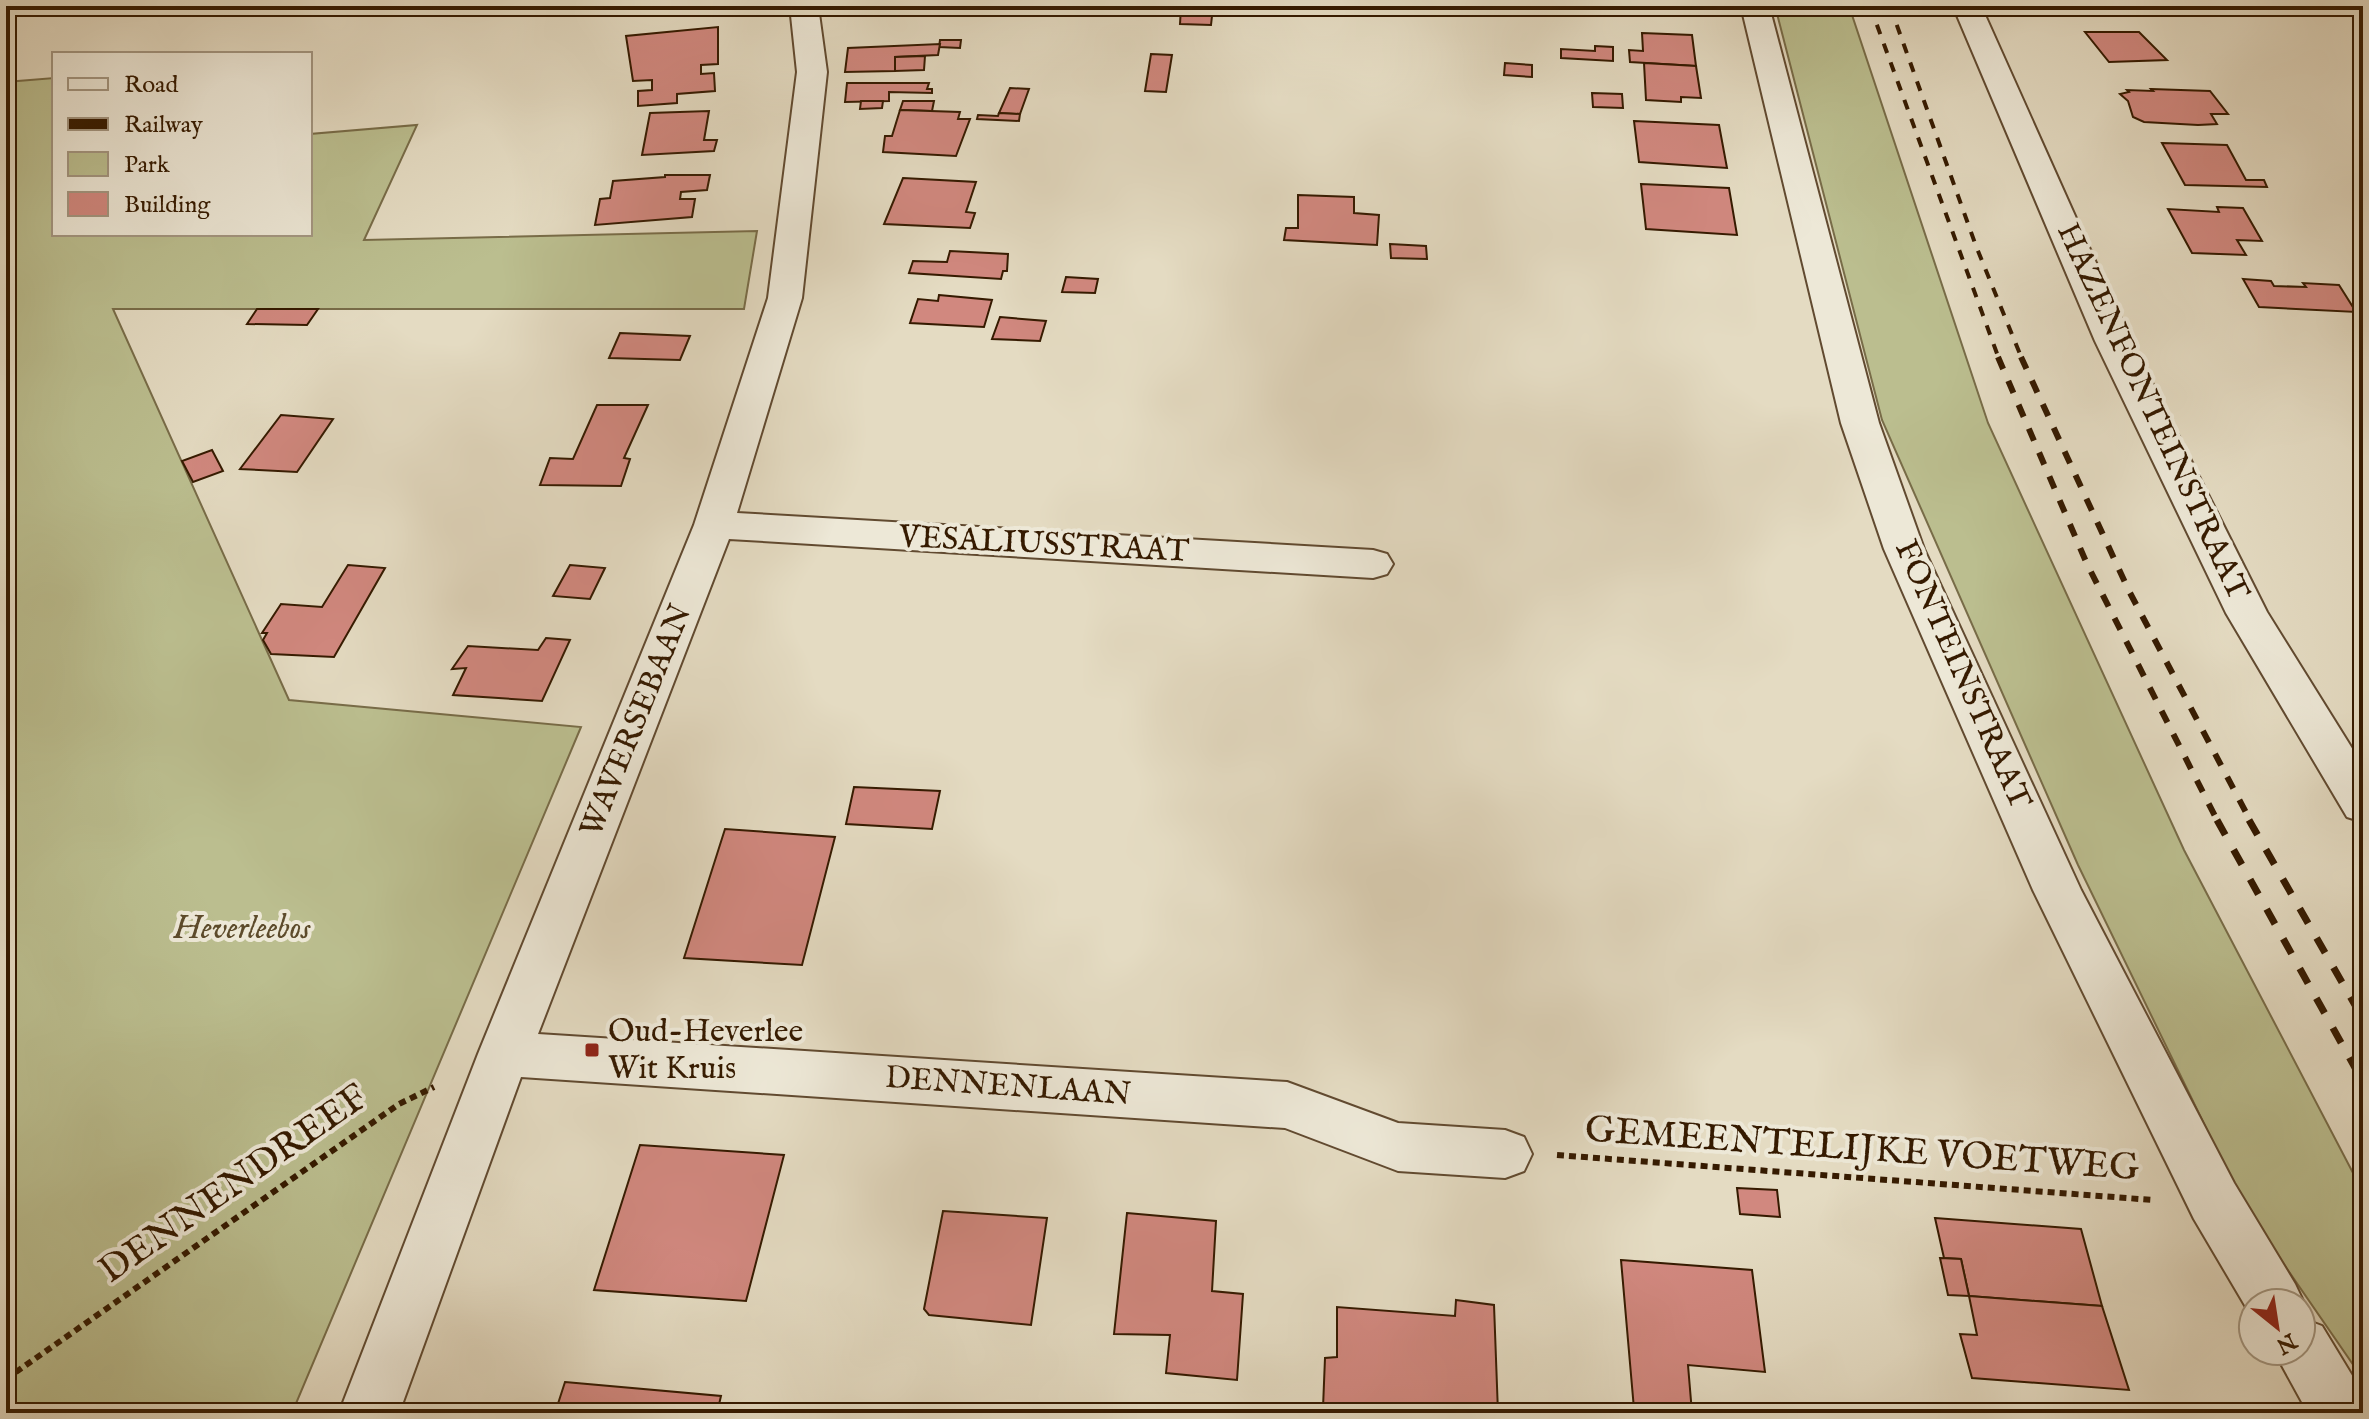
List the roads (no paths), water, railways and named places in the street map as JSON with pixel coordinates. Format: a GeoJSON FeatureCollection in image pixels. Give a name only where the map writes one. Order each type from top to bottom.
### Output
{"type":"FeatureCollection","features":[{"type":"Feature","properties":{"kind":"street","name":"WAVERSEBAAN"},"geometry":{"type":"LineString","coordinates":[[369,1413],[504,1054],[714,525],[785,298],[812,72],[804,6]]}},
{"type":"Feature","properties":{"kind":"street","name":"FONTEINSTRAAT"},"geometry":{"type":"LineString","coordinates":[[1755,6],[1860,423],[1904,549],[2057,890],[2214,1201],[2265,1287]]}},
{"type":"Feature","properties":{"kind":"street","name":"HAZENFONTEINSTRAAT"},"geometry":{"type":"LineString","coordinates":[[1967,6],[2113,341],[2247,613],[2363,805]]}},
{"type":"Feature","properties":{"kind":"street","name":"VESALIUSSTRAAT"},"geometry":{"type":"LineString","coordinates":[[714,525],[1373,564]]}},
{"type":"Feature","properties":{"kind":"street","name":"DENNENLAAN"},"geometry":{"type":"LineString","coordinates":[[504,1054],[1287,1105],[1398,1147],[1505,1154]]}},
{"type":"Feature","properties":{"kind":"street"},"geometry":{"type":"LineString","coordinates":[[2314,1367],[2341,1413]]}},
{"type":"Feature","properties":{"kind":"railway"},"geometry":{"type":"LineString","coordinates":[[1870,6],[1999,359]]}},
{"type":"Feature","properties":{"kind":"railway"},"geometry":{"type":"LineString","coordinates":[[1890,6],[1976,246],[2022,359]]}},
{"type":"Feature","properties":{"kind":"railway"},"geometry":{"type":"LineString","coordinates":[[1998,357],[2087,564],[2218,822]]}},
{"type":"Feature","properties":{"kind":"railway"},"geometry":{"type":"LineString","coordinates":[[2021,357],[2129,591],[2251,822]]}},
{"type":"Feature","properties":{"kind":"railway"},"geometry":{"type":"LineString","coordinates":[[2217,820],[2363,1082]]}},
{"type":"Feature","properties":{"kind":"railway"},"geometry":{"type":"LineString","coordinates":[[2249,820],[2363,1019]]}},
{"type":"Feature","properties":{"kind":"place","name":"Oud-Heverlee Wit Kruis"},"geometry":{"type":"Point","coordinates":[592,1050]}},
{"type":"Feature","properties":{"kind":"park label","name":"Heverleebos"},"geometry":{"type":"Point","coordinates":[242,929]}}]}
